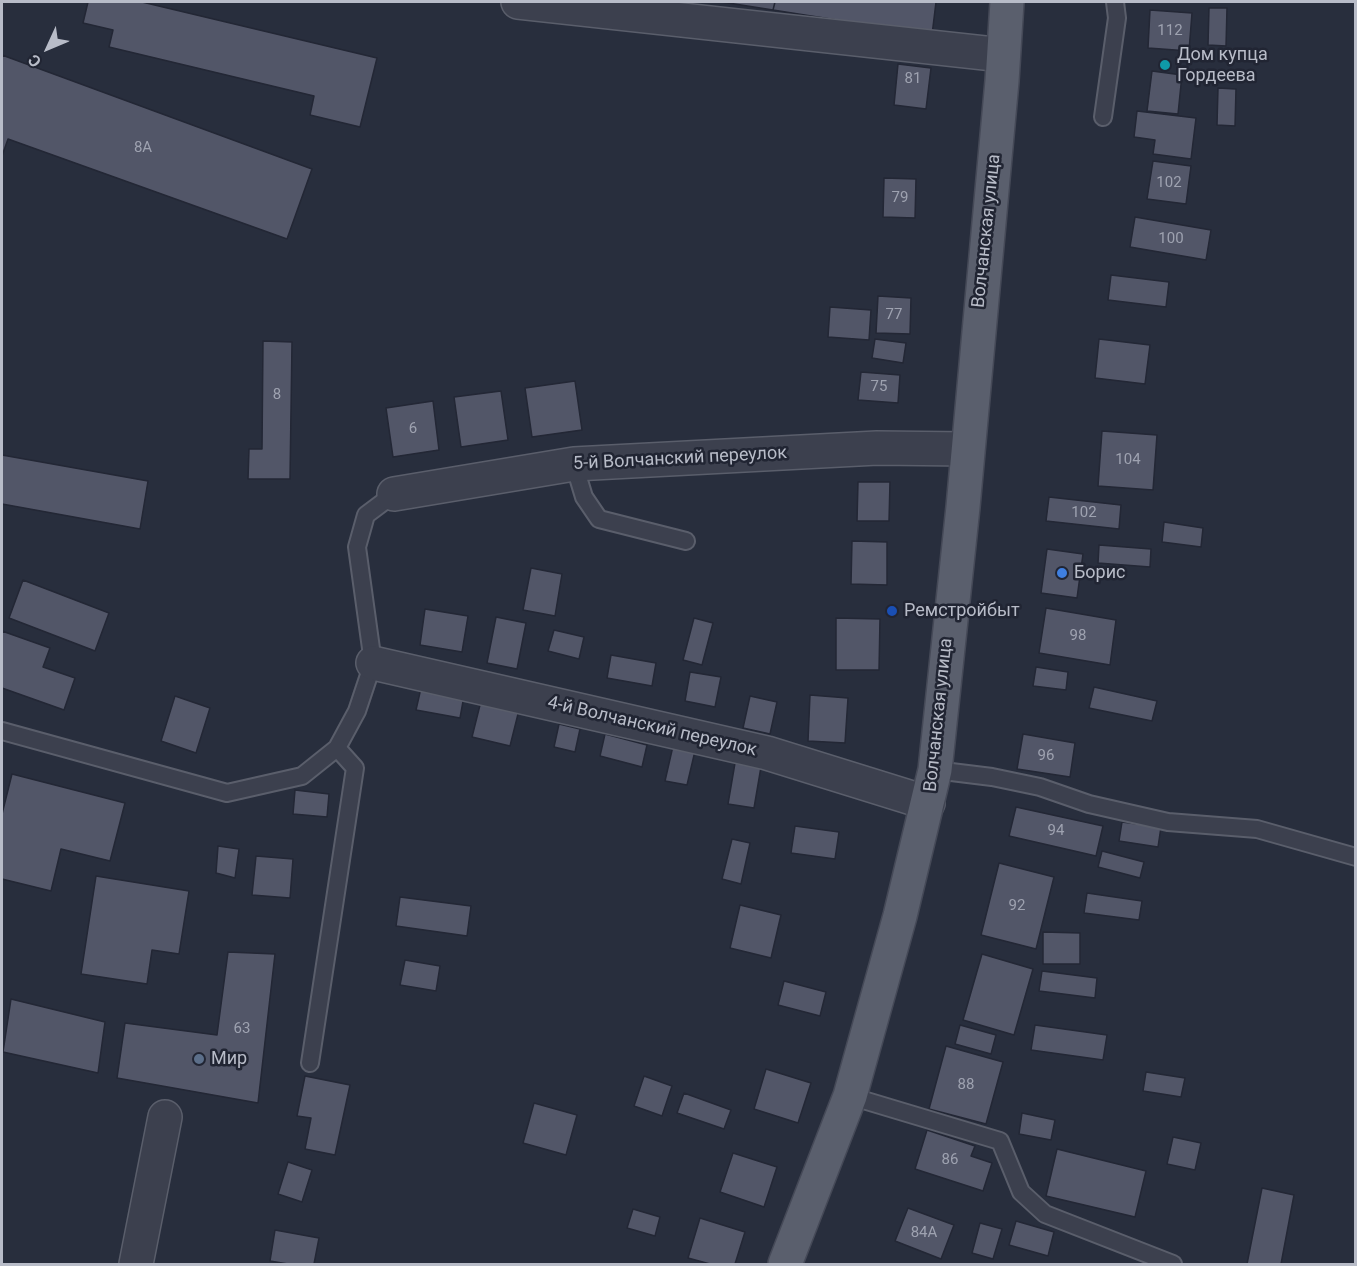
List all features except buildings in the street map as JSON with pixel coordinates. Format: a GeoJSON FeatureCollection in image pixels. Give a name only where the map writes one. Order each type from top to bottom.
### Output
{"type":"FeatureCollection","features":[{"type":"Feature","properties":{"kind":"main road","name":"Волчанская улица"},"geometry":{"type":"LineString","coordinates":[[785,1264],[850,1096],[900,916],[935,770],[968,449],[1007,2]]}},
{"type":"Feature","properties":{"kind":"street"},"geometry":{"type":"LineString","coordinates":[[518,2],[1003,55]]}},
{"type":"Feature","properties":{"kind":"street","name":"5-й Волчанский переулок"},"geometry":{"type":"LineString","coordinates":[[394,494],[574,464],[877,448],[968,449]]}},
{"type":"Feature","properties":{"kind":"street","name":"4-й Волчанский переулок"},"geometry":{"type":"LineString","coordinates":[[373,663],[767,753],[928,803]]}},
{"type":"Feature","properties":{"kind":"street"},"geometry":{"type":"LineString","coordinates":[[136,1264],[165,1117]]}},
{"type":"Feature","properties":{"kind":"lane"},"geometry":{"type":"LineString","coordinates":[[1103,117],[1117,18],[1115,2]]}},
{"type":"Feature","properties":{"kind":"lane"},"geometry":{"type":"LineString","coordinates":[[574,464],[584,497],[599,519],[686,541]]}},
{"type":"Feature","properties":{"kind":"lane"},"geometry":{"type":"LineString","coordinates":[[2,731],[227,793],[302,776],[337,748],[357,711],[373,663],[357,547],[366,516],[394,494]]}},
{"type":"Feature","properties":{"kind":"lane"},"geometry":{"type":"LineString","coordinates":[[310,1063],[355,768],[337,748]]}},
{"type":"Feature","properties":{"kind":"lane"},"geometry":{"type":"LineString","coordinates":[[935,770],[992,777],[1040,787],[1089,804],[1168,822],[1257,829],[1356,857]]}},
{"type":"Feature","properties":{"kind":"lane"},"geometry":{"type":"LineString","coordinates":[[850,1096],[1000,1141],[1021,1192],[1045,1214],[1173,1264]]}},
{"type":"Feature","properties":{"kind":"place","name":"Дом купца Гордеева"},"geometry":{"type":"Point","coordinates":[1165,65]}},
{"type":"Feature","properties":{"kind":"place","name":"Борис"},"geometry":{"type":"Point","coordinates":[1062,573]}},
{"type":"Feature","properties":{"kind":"place","name":"Ремстройбыт"},"geometry":{"type":"Point","coordinates":[892,611]}},
{"type":"Feature","properties":{"kind":"place","name":"Мир"},"geometry":{"type":"Point","coordinates":[199,1059]}}]}
